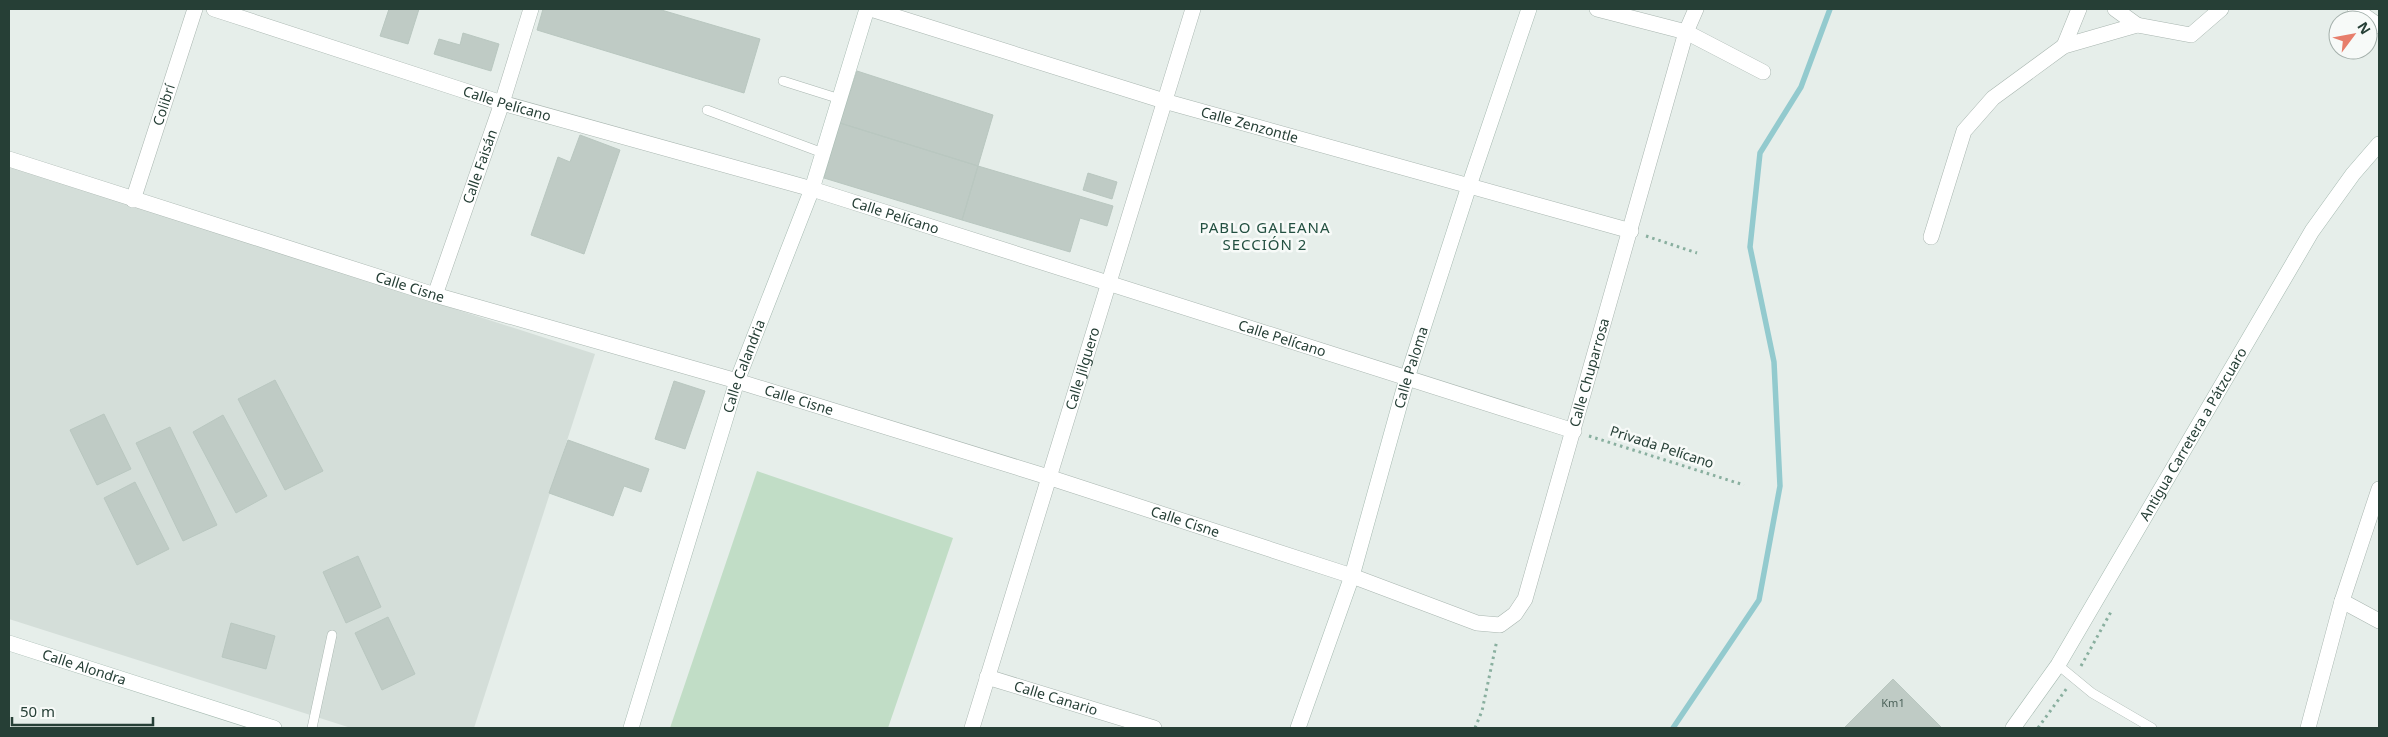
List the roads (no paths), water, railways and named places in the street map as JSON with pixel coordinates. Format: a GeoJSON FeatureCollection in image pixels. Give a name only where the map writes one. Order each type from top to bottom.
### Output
{"type":"FeatureCollection","features":[{"type":"Feature","properties":{"kind":"street","name":"Colibrí"},"geometry":{"type":"LineString","coordinates":[[133,200],[195,9]]}},
{"type":"Feature","properties":{"kind":"street","name":"Calle Pelícano"},"geometry":{"type":"LineString","coordinates":[[214,9],[502,103],[812,188],[1574,431]]}},
{"type":"Feature","properties":{"kind":"street","name":"Calle Faisán"},"geometry":{"type":"LineString","coordinates":[[435,295],[502,103],[531,9]]}},
{"type":"Feature","properties":{"kind":"street","name":"Calle Calandria"},"geometry":{"type":"LineString","coordinates":[[631,728],[737,381],[812,188],[869,9]]}},
{"type":"Feature","properties":{"kind":"street","name":"Calle Zenzontle"},"geometry":{"type":"LineString","coordinates":[[869,9],[1164,101],[1631,231]]}},
{"type":"Feature","properties":{"kind":"street","name":"Calle Jilguero"},"geometry":{"type":"LineString","coordinates":[[972,728],[1107,283],[1193,9]]}},
{"type":"Feature","properties":{"kind":"street","name":"Calle Paloma"},"geometry":{"type":"LineString","coordinates":[[1298,728],[1352,576],[1407,378],[1529,9]]}},
{"type":"Feature","properties":{"kind":"street"},"geometry":{"type":"LineString","coordinates":[[1597,9],[1686,32],[1763,72]]}},
{"type":"Feature","properties":{"kind":"street","name":"Calle Chuparrosa"},"geometry":{"type":"LineString","coordinates":[[1500,625],[1515,614],[1525,599],[1686,32],[1696,9]]}},
{"type":"Feature","properties":{"kind":"street"},"geometry":{"type":"LineString","coordinates":[[2064,46],[2079,9]]}},
{"type":"Feature","properties":{"kind":"street"},"geometry":{"type":"LineString","coordinates":[[2115,9],[2137,25],[2191,36],[2221,9]]}},
{"type":"Feature","properties":{"kind":"street"},"geometry":{"type":"LineString","coordinates":[[2355,9],[2379,26]]}},
{"type":"Feature","properties":{"kind":"street"},"geometry":{"type":"LineString","coordinates":[[1931,237],[1964,131],[1993,98],[2064,46],[2137,25]]}},
{"type":"Feature","properties":{"kind":"street","name":"Antigua Carretera a Pátzcuaro"},"geometry":{"type":"LineString","coordinates":[[2013,728],[2058,664],[2312,231],[2348,181],[2379,144]]}},
{"type":"Feature","properties":{"kind":"street","name":"Calle Cisne"},"geometry":{"type":"LineString","coordinates":[[9,159],[435,295],[737,381],[1048,477],[1352,576],[1477,623],[1500,625]]}},
{"type":"Feature","properties":{"kind":"street"},"geometry":{"type":"LineString","coordinates":[[2308,728],[2342,602],[2379,489]]}},
{"type":"Feature","properties":{"kind":"street"},"geometry":{"type":"LineString","coordinates":[[2342,602],[2379,621]]}},
{"type":"Feature","properties":{"kind":"street","name":"Calle Alondra"},"geometry":{"type":"LineString","coordinates":[[9,644],[274,728]]}},
{"type":"Feature","properties":{"kind":"street","name":"Calle Canario"},"geometry":{"type":"LineString","coordinates":[[987,677],[1154,728]]}},
{"type":"Feature","properties":{"kind":"lane"},"geometry":{"type":"LineString","coordinates":[[783,81],[840,99]]}},
{"type":"Feature","properties":{"kind":"lane"},"geometry":{"type":"LineString","coordinates":[[706,110],[823,154]]}},
{"type":"Feature","properties":{"kind":"lane"},"geometry":{"type":"LineString","coordinates":[[312,728],[332,635]]}},
{"type":"Feature","properties":{"kind":"lane"},"geometry":{"type":"LineString","coordinates":[[2058,664],[2092,693],[2152,728]]}},
{"type":"Feature","properties":{"kind":"waterway"},"geometry":{"type":"LineString","coordinates":[[1673,728],[1759,600],[1780,486],[1774,362],[1750,247],[1760,153],[1801,87],[1830,9]]}},
{"type":"Feature","properties":{"kind":"district","name":"PABLO GALEANA SECCIÓN 2"},"geometry":{"type":"Point","coordinates":[1265,236]}}]}
